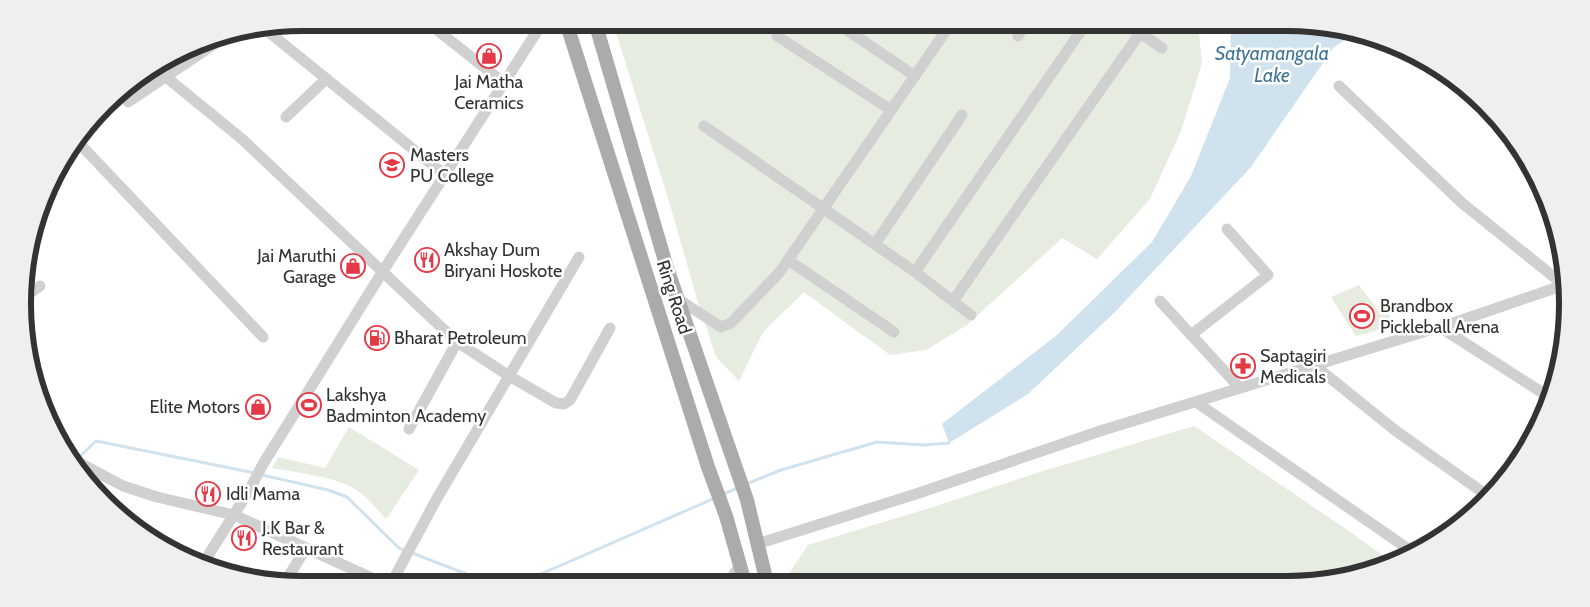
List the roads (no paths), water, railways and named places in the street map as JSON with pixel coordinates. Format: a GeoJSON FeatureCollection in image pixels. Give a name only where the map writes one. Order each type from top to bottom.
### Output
{"type":"FeatureCollection","features":[{"type":"Feature","properties":{"kind":"main road","name":"Ring Road"},"geometry":{"type":"LineString","coordinates":[[569,31],[708,466],[726,516],[743,576]]}},
{"type":"Feature","properties":{"kind":"main road","name":"Ring Road"},"geometry":{"type":"LineString","coordinates":[[598,31],[667,268],[747,500],[765,576]]}},
{"type":"Feature","properties":{"kind":"main road"},"geometry":{"type":"LineString","coordinates":[[736,550],[757,544]]}},
{"type":"Feature","properties":{"kind":"street"},"geometry":{"type":"LineString","coordinates":[[438,31],[504,83]]}},
{"type":"Feature","properties":{"kind":"street"},"geometry":{"type":"LineString","coordinates":[[207,558],[383,272],[537,31]]}},
{"type":"Feature","properties":{"kind":"street"},"geometry":{"type":"LineString","coordinates":[[848,31],[915,76]]}},
{"type":"Feature","properties":{"kind":"street"},"geometry":{"type":"LineString","coordinates":[[678,299],[721,327],[731,323],[788,260],[915,76],[942,31]]}},
{"type":"Feature","properties":{"kind":"street"},"geometry":{"type":"LineString","coordinates":[[1018,36],[1021,31]]}},
{"type":"Feature","properties":{"kind":"street"},"geometry":{"type":"LineString","coordinates":[[915,272],[1081,31]]}},
{"type":"Feature","properties":{"kind":"street"},"geometry":{"type":"LineString","coordinates":[[1137,31],[1162,48]]}},
{"type":"Feature","properties":{"kind":"street"},"geometry":{"type":"LineString","coordinates":[[953,301],[1140,33]]}},
{"type":"Feature","properties":{"kind":"street"},"geometry":{"type":"LineString","coordinates":[[271,34],[445,176]]}},
{"type":"Feature","properties":{"kind":"street"},"geometry":{"type":"LineString","coordinates":[[777,36],[891,110]]}},
{"type":"Feature","properties":{"kind":"street"},"geometry":{"type":"LineString","coordinates":[[128,102],[207,49]]}},
{"type":"Feature","properties":{"kind":"street"},"geometry":{"type":"LineString","coordinates":[[166,77],[242,140],[457,342],[509,376],[556,403],[564,404],[570,400],[610,328]]}},
{"type":"Feature","properties":{"kind":"street"},"geometry":{"type":"LineString","coordinates":[[286,117],[326,79]]}},
{"type":"Feature","properties":{"kind":"street"},"geometry":{"type":"LineString","coordinates":[[1339,86],[1462,203],[1557,280]]}},
{"type":"Feature","properties":{"kind":"street"},"geometry":{"type":"LineString","coordinates":[[874,244],[962,115]]}},
{"type":"Feature","properties":{"kind":"street"},"geometry":{"type":"LineString","coordinates":[[704,126],[915,272],[972,315]]}},
{"type":"Feature","properties":{"kind":"street"},"geometry":{"type":"LineString","coordinates":[[82,146],[263,337]]}},
{"type":"Feature","properties":{"kind":"street"},"geometry":{"type":"LineString","coordinates":[[1192,335],[1268,275],[1227,229]]}},
{"type":"Feature","properties":{"kind":"street"},"geometry":{"type":"LineString","coordinates":[[400,576],[412,544],[436,500],[579,257]]}},
{"type":"Feature","properties":{"kind":"street"},"geometry":{"type":"LineString","coordinates":[[788,260],[894,332]]}},
{"type":"Feature","properties":{"kind":"street"},"geometry":{"type":"LineString","coordinates":[[32,292],[40,286]]}},
{"type":"Feature","properties":{"kind":"street"},"geometry":{"type":"LineString","coordinates":[[757,544],[919,493],[1100,431],[1440,326],[1558,287]]}},
{"type":"Feature","properties":{"kind":"street"},"geometry":{"type":"LineString","coordinates":[[1160,300],[1240,388]]}},
{"type":"Feature","properties":{"kind":"street"},"geometry":{"type":"LineString","coordinates":[[1440,326],[1543,393]]}},
{"type":"Feature","properties":{"kind":"street"},"geometry":{"type":"LineString","coordinates":[[409,429],[457,342]]}},
{"type":"Feature","properties":{"kind":"street"},"geometry":{"type":"LineString","coordinates":[[1314,365],[1396,431],[1483,492]]}},
{"type":"Feature","properties":{"kind":"street"},"geometry":{"type":"LineString","coordinates":[[1196,402],[1407,548]]}},
{"type":"Feature","properties":{"kind":"street"},"geometry":{"type":"LineString","coordinates":[[90,471],[123,486],[157,497],[234,515],[368,576]]}},
{"type":"Feature","properties":{"kind":"street"},"geometry":{"type":"LineString","coordinates":[[289,575],[306,548]]}},
{"type":"Feature","properties":{"kind":"street"},"geometry":{"type":"LineString","coordinates":[[733,576],[740,565]]}},
{"type":"Feature","properties":{"kind":"street"},"geometry":{"type":"LineString","coordinates":[[359,576],[360,572]]}},
{"type":"Feature","properties":{"kind":"water","name":"Satyamangala Lake"},"geometry":{"type":"Polygon","coordinates":[[[1231,31],[1304,32],[1347,38],[1334,47],[1251,167],[1115,312],[1028,394],[949,443],[942,424],[1057,335],[1152,242],[1191,176],[1230,78],[1231,31]]]}},
{"type":"Feature","properties":{"kind":"waterway"},"geometry":{"type":"LineString","coordinates":[[79,457],[96,441],[255,473]]}},
{"type":"Feature","properties":{"kind":"waterway"},"geometry":{"type":"LineString","coordinates":[[746,484],[781,470],[877,442],[924,445],[949,443]]}},
{"type":"Feature","properties":{"kind":"waterway"},"geometry":{"type":"LineString","coordinates":[[262,475],[328,490],[347,497],[399,548],[473,576]]}},
{"type":"Feature","properties":{"kind":"waterway"},"geometry":{"type":"LineString","coordinates":[[723,494],[738,488]]}},
{"type":"Feature","properties":{"kind":"waterway"},"geometry":{"type":"LineString","coordinates":[[534,576],[715,498]]}},
{"type":"Feature","properties":{"kind":"place","name":"Jai Matha Ceramics"},"geometry":{"type":"Point","coordinates":[489,56]}},
{"type":"Feature","properties":{"kind":"place","name":"Masters PU College"},"geometry":{"type":"Point","coordinates":[392,165]}},
{"type":"Feature","properties":{"kind":"place","name":"Akshay Dum Biryani Hoskote"},"geometry":{"type":"Point","coordinates":[427,260]}},
{"type":"Feature","properties":{"kind":"place","name":"Jai Maruthi Garage"},"geometry":{"type":"Point","coordinates":[353,266]}},
{"type":"Feature","properties":{"kind":"place","name":"Brandbox Pickleball Arena"},"geometry":{"type":"Point","coordinates":[1362,316]}},
{"type":"Feature","properties":{"kind":"place","name":"Bharat Petroleum"},"geometry":{"type":"Point","coordinates":[377,338]}},
{"type":"Feature","properties":{"kind":"place","name":"Saptagiri Medicals"},"geometry":{"type":"Point","coordinates":[1243,366]}},
{"type":"Feature","properties":{"kind":"place","name":"Lakshya Badminton Academy"},"geometry":{"type":"Point","coordinates":[309,405]}},
{"type":"Feature","properties":{"kind":"place","name":"Elite Motors"},"geometry":{"type":"Point","coordinates":[258,407]}},
{"type":"Feature","properties":{"kind":"place","name":"Idli Mama"},"geometry":{"type":"Point","coordinates":[208,494]}},
{"type":"Feature","properties":{"kind":"place","name":"J.K Bar & Restaurant"},"geometry":{"type":"Point","coordinates":[244,538]}}]}
